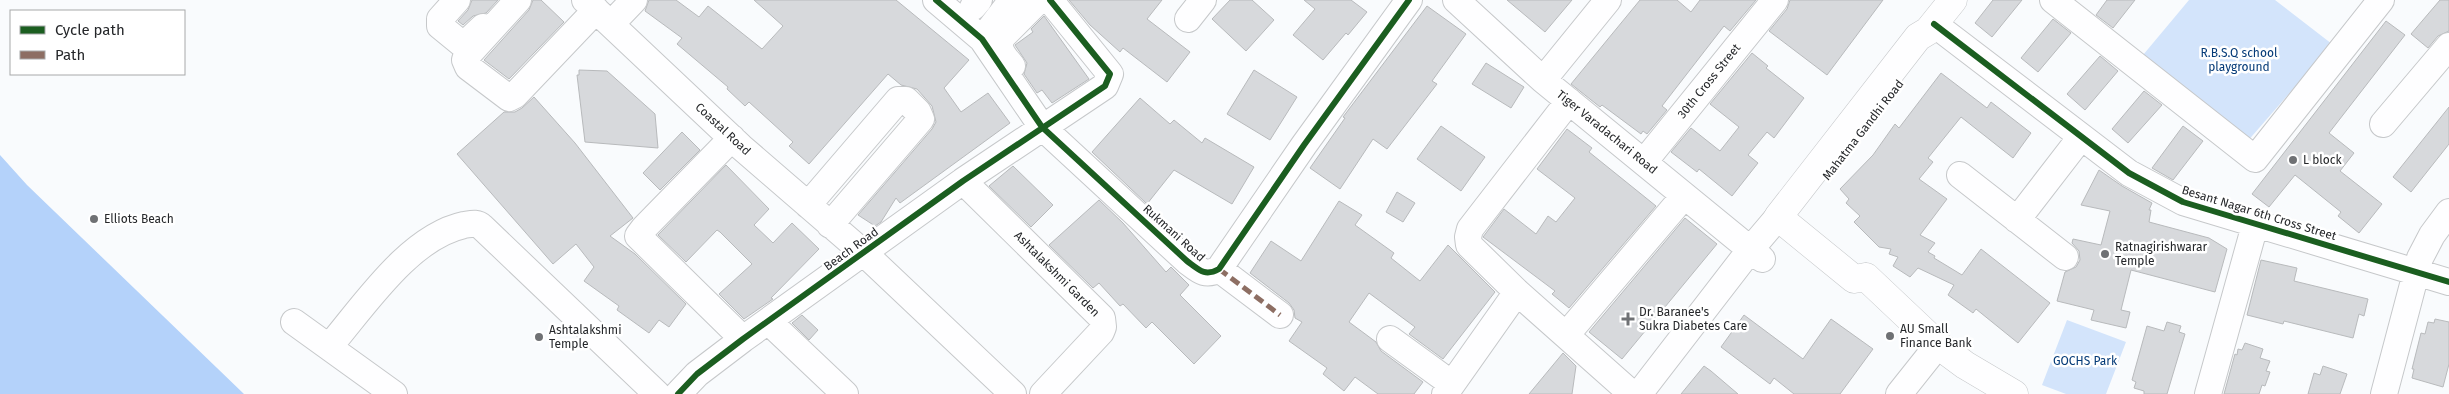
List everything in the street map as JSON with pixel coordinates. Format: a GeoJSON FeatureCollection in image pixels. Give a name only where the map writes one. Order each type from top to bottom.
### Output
{"type":"FeatureCollection","features":[{"type":"Feature","properties":{"kind":"main road","name":"Mahatma Gandhi Road"},"geometry":{"type":"LineString","coordinates":[[1789,214],[1918,37],[1931,28],[1953,0]]}},
{"type":"Feature","properties":{"kind":"main road"},"geometry":{"type":"LineString","coordinates":[[1789,214],[1864,266],[1866,277],[1938,345],[1965,365],[2014,394]]}},
{"type":"Feature","properties":{"kind":"street"},"geometry":{"type":"LineString","coordinates":[[457,0],[440,19],[439,24],[462,44],[465,44],[507,0]]}},
{"type":"Feature","properties":{"kind":"street"},"geometry":{"type":"LineString","coordinates":[[518,0],[465,60],[468,67],[509,98],[515,96],[598,11],[634,0]]}},
{"type":"Feature","properties":{"kind":"street","name":"Rukmani Road"},"geometry":{"type":"LineString","coordinates":[[936,0],[982,38],[1048,124],[1200,272],[1210,274],[1219,269],[1409,0]]}},
{"type":"Feature","properties":{"kind":"street"},"geometry":{"type":"LineString","coordinates":[[1039,0],[1002,38],[999,44],[1001,51],[1048,124]]}},
{"type":"Feature","properties":{"kind":"street","name":"Beach Road"},"geometry":{"type":"LineString","coordinates":[[678,394],[697,374],[865,254],[963,181],[1105,86],[1110,74],[1050,0]]}},
{"type":"Feature","properties":{"kind":"street","name":"Tiger Varadachari Road"},"geometry":{"type":"LineString","coordinates":[[1456,0],[1543,80],[1756,254]]}},
{"type":"Feature","properties":{"kind":"street"},"geometry":{"type":"LineString","coordinates":[[1543,80],[1608,0]]}},
{"type":"Feature","properties":{"kind":"street","name":"30th Cross Street"},"geometry":{"type":"LineString","coordinates":[[1644,162],[1775,0]]}},
{"type":"Feature","properties":{"kind":"street"},"geometry":{"type":"LineString","coordinates":[[2054,0],[2255,159],[2380,0]]}},
{"type":"Feature","properties":{"kind":"street"},"geometry":{"type":"LineString","coordinates":[[982,38],[994,3]]}},
{"type":"Feature","properties":{"kind":"street","name":"Coastal Road"},"geometry":{"type":"LineString","coordinates":[[598,11],[732,138],[865,254]]}},
{"type":"Feature","properties":{"kind":"street","name":"Besant Nagar 6th Cross Street"},"geometry":{"type":"LineString","coordinates":[[1931,28],[2152,188],[2183,202],[2255,225],[2449,282]]}},
{"type":"Feature","properties":{"kind":"street"},"geometry":{"type":"LineString","coordinates":[[2383,124],[2449,46]]}},
{"type":"Feature","properties":{"kind":"street"},"geometry":{"type":"LineString","coordinates":[[803,201],[877,99]]}},
{"type":"Feature","properties":{"kind":"street"},"geometry":{"type":"LineString","coordinates":[[803,201],[898,100],[906,100],[918,112],[921,119],[830,225]]}},
{"type":"Feature","properties":{"kind":"street"},"geometry":{"type":"LineString","coordinates":[[1569,101],[1470,228],[1469,245],[1517,292],[1567,334],[1632,394]]}},
{"type":"Feature","properties":{"kind":"street"},"geometry":{"type":"LineString","coordinates":[[2017,220],[2081,137]]}},
{"type":"Feature","properties":{"kind":"street"},"geometry":{"type":"LineString","coordinates":[[732,138],[638,236],[743,340]]}},
{"type":"Feature","properties":{"kind":"street"},"geometry":{"type":"LineString","coordinates":[[1960,175],[2065,257]]}},
{"type":"Feature","properties":{"kind":"street","name":"Ashtalakshmi Garden"},"geometry":{"type":"LineString","coordinates":[[963,181],[1102,318],[1104,328],[1101,332],[1043,394]]}},
{"type":"Feature","properties":{"kind":"street"},"geometry":{"type":"LineString","coordinates":[[1567,334],[1684,196]]}},
{"type":"Feature","properties":{"kind":"street"},"geometry":{"type":"LineString","coordinates":[[2384,394],[2420,258],[2432,235],[2449,212]]}},
{"type":"Feature","properties":{"kind":"street"},"geometry":{"type":"LineString","coordinates":[[1638,394],[1789,214]]}},
{"type":"Feature","properties":{"kind":"street"},"geometry":{"type":"LineString","coordinates":[[329,347],[377,291],[426,241],[455,227],[476,223],[656,394]]}},
{"type":"Feature","properties":{"kind":"street"},"geometry":{"type":"LineString","coordinates":[[2208,394],[2255,225]]}},
{"type":"Feature","properties":{"kind":"street"},"geometry":{"type":"LineString","coordinates":[[865,254],[1012,394]]}},
{"type":"Feature","properties":{"kind":"street"},"geometry":{"type":"LineString","coordinates":[[1651,394],[1756,254]]}},
{"type":"Feature","properties":{"kind":"street"},"geometry":{"type":"LineString","coordinates":[[1219,269],[1280,315]]}},
{"type":"Feature","properties":{"kind":"street"},"geometry":{"type":"LineString","coordinates":[[1390,339],[1449,389],[1517,292]]}},
{"type":"Feature","properties":{"kind":"street"},"geometry":{"type":"LineString","coordinates":[[294,322],[394,394]]}},
{"type":"Feature","properties":{"kind":"street"},"geometry":{"type":"LineString","coordinates":[[769,322],[845,394]]}},
{"type":"Feature","properties":{"kind":"street"},"geometry":{"type":"LineString","coordinates":[[1899,394],[1938,345]]}},
{"type":"Feature","properties":{"kind":"green space","name":"R.B.S.Q school playground"},"geometry":{"type":"Polygon","coordinates":[[[2189,0],[2275,0],[2332,44],[2246,143],[2138,61],[2189,0]]]}},
{"type":"Feature","properties":{"kind":"green space","name":"GOCHS Park"},"geometry":{"type":"Polygon","coordinates":[[[2067,320],[2126,342],[2106,394],[2066,394],[2042,385],[2067,320]]]}},
{"type":"Feature","properties":{"kind":"water"},"geometry":{"type":"Polygon","coordinates":[[[0,155],[27,185],[244,394],[0,394],[0,155]]]}},
{"type":"Feature","properties":{"kind":"building"},"geometry":{"type":"Polygon","coordinates":[[[472,0],[498,0],[486,13],[473,16],[463,25],[458,21],[468,10],[472,0]]]}},
{"type":"Feature","properties":{"kind":"building"},"geometry":{"type":"Polygon","coordinates":[[[533,0],[541,0],[564,22],[509,79],[484,60],[529,10],[533,0]]]}},
{"type":"Feature","properties":{"kind":"building"},"geometry":{"type":"Polygon","coordinates":[[[649,0],[676,0],[699,17],[708,6],[762,49],[783,26],[754,0],[896,0],[969,60],[944,88],[961,112],[988,93],[1010,123],[900,203],[896,198],[881,222],[875,226],[858,215],[936,122],[932,106],[917,89],[901,85],[888,74],[809,164],[789,146],[793,142],[749,102],[745,106],[727,89],[728,87],[677,44],[682,38],[645,11],[649,0]]]}},
{"type":"Feature","properties":{"kind":"building"},"geometry":{"type":"Polygon","coordinates":[[[1069,0],[1162,0],[1147,19],[1190,52],[1167,82],[1123,48],[1120,52],[1090,25],[1069,0]]]}},
{"type":"Feature","properties":{"kind":"building"},"geometry":{"type":"Polygon","coordinates":[[[1230,0],[1252,0],[1274,20],[1246,51],[1212,19],[1230,0]]]}},
{"type":"Feature","properties":{"kind":"building"},"geometry":{"type":"Polygon","coordinates":[[[1304,0],[1351,0],[1367,12],[1348,35],[1346,33],[1323,60],[1293,35],[1315,9],[1304,0]]]}},
{"type":"Feature","properties":{"kind":"building"},"geometry":{"type":"Polygon","coordinates":[[[1507,0],[1572,0],[1545,32],[1507,0]]]}},
{"type":"Feature","properties":{"kind":"building"},"geometry":{"type":"Polygon","coordinates":[[[1640,0],[1677,0],[1691,12],[1700,0],[1756,0],[1730,31],[1724,26],[1662,106],[1667,110],[1647,134],[1643,131],[1641,134],[1602,105],[1600,107],[1571,84],[1640,0]]]}},
{"type":"Feature","properties":{"kind":"building"},"geometry":{"type":"Polygon","coordinates":[[[1790,0],[1883,0],[1827,75],[1769,31],[1787,9],[1790,0]]]}},
{"type":"Feature","properties":{"kind":"building"},"geometry":{"type":"Polygon","coordinates":[[[1993,0],[2022,0],[1992,37],[1975,23],[1993,0]]]}},
{"type":"Feature","properties":{"kind":"building"},"geometry":{"type":"Polygon","coordinates":[[[2107,0],[2135,0],[2113,28],[2096,15],[2107,0]]]}},
{"type":"Feature","properties":{"kind":"building"},"geometry":{"type":"Polygon","coordinates":[[[2440,0],[2449,0],[2449,31],[2438,36],[2428,48],[2411,34],[2440,0]]]}},
{"type":"Feature","properties":{"kind":"building"},"geometry":{"type":"Polygon","coordinates":[[[1427,6],[1466,34],[1432,81],[1437,84],[1387,149],[1373,139],[1340,189],[1310,168],[1345,118],[1343,117],[1427,6]]]}},
{"type":"Feature","properties":{"kind":"building"},"geometry":{"type":"Polygon","coordinates":[[[1044,16],[1089,79],[1052,103],[1042,90],[1037,93],[1024,74],[1027,63],[1015,45],[1033,32],[1031,29],[1044,16]]]}},
{"type":"Feature","properties":{"kind":"building"},"geometry":{"type":"Polygon","coordinates":[[[2053,19],[2071,33],[2038,72],[2021,58],[2053,19]]]}},
{"type":"Feature","properties":{"kind":"building"},"geometry":{"type":"Polygon","coordinates":[[[2386,21],[2405,35],[2329,133],[2354,153],[2340,171],[2382,204],[2359,233],[2338,216],[2341,212],[2295,175],[2269,207],[2252,194],[2386,21]]]}},
{"type":"Feature","properties":{"kind":"building"},"geometry":{"type":"Polygon","coordinates":[[[1752,53],[1768,66],[1766,68],[1804,98],[1774,138],[1767,132],[1748,155],[1758,163],[1732,196],[1699,169],[1697,172],[1671,152],[1691,128],[1720,151],[1739,127],[1710,104],[1752,53]]]}},
{"type":"Feature","properties":{"kind":"building"},"geometry":{"type":"Polygon","coordinates":[[[2100,56],[2118,71],[2085,110],[2067,94],[2100,56]]]}},
{"type":"Feature","properties":{"kind":"building"},"geometry":{"type":"Polygon","coordinates":[[[1486,63],[1524,87],[1511,108],[1472,84],[1486,63]]]}},
{"type":"Feature","properties":{"kind":"building"},"geometry":{"type":"Polygon","coordinates":[[[579,70],[607,71],[655,114],[658,148],[585,142],[577,75],[579,75],[579,70]]]}},
{"type":"Feature","properties":{"kind":"building"},"geometry":{"type":"Polygon","coordinates":[[[1254,70],[1297,97],[1270,140],[1227,114],[1254,70]]]}},
{"type":"Feature","properties":{"kind":"building"},"geometry":{"type":"Polygon","coordinates":[[[1941,73],[1987,108],[1991,102],[2031,133],[2013,158],[1961,117],[1928,158],[1933,162],[1919,179],[1947,199],[1920,235],[1935,243],[1928,252],[1935,256],[1934,258],[1962,275],[1981,249],[2050,303],[2018,343],[1976,309],[1973,313],[1948,295],[1954,285],[1918,268],[1910,277],[1893,266],[1898,257],[1889,254],[1891,249],[1879,247],[1854,222],[1860,216],[1846,203],[1849,199],[1840,189],[1873,155],[1895,124],[1899,128],[1941,73]]]}},
{"type":"Feature","properties":{"kind":"building"},"geometry":{"type":"Polygon","coordinates":[[[2144,91],[2162,105],[2128,143],[2112,129],[2144,91]]]}},
{"type":"Feature","properties":{"kind":"building"},"geometry":{"type":"Polygon","coordinates":[[[534,97],[575,143],[633,218],[610,236],[635,254],[686,304],[669,327],[659,320],[649,333],[617,310],[619,306],[584,281],[594,267],[576,244],[553,264],[457,154],[504,112],[515,112],[534,97]]]}},
{"type":"Feature","properties":{"kind":"building"},"geometry":{"type":"Polygon","coordinates":[[[1140,98],[1170,124],[1174,120],[1202,143],[1205,138],[1254,167],[1232,204],[1174,170],[1147,204],[1092,152],[1140,98]]]}},
{"type":"Feature","properties":{"kind":"building"},"geometry":{"type":"Polygon","coordinates":[[[2449,107],[2449,144],[2411,192],[2393,177],[2449,107]]]}},
{"type":"Feature","properties":{"kind":"building"},"geometry":{"type":"Polygon","coordinates":[[[1441,126],[1485,157],[1461,191],[1417,159],[1441,126]]]}},
{"type":"Feature","properties":{"kind":"building"},"geometry":{"type":"Polygon","coordinates":[[[2183,126],[2203,141],[2173,180],[2152,168],[2183,126]]]}},
{"type":"Feature","properties":{"kind":"building"},"geometry":{"type":"Polygon","coordinates":[[[1567,129],[1592,148],[1589,152],[1656,206],[1569,308],[1552,294],[1555,291],[1483,237],[1504,209],[1536,234],[1548,216],[1556,222],[1575,198],[1537,169],[1567,129]]]}},
{"type":"Feature","properties":{"kind":"building"},"geometry":{"type":"Polygon","coordinates":[[[682,132],[700,150],[660,190],[643,173],[682,132]]]}},
{"type":"Feature","properties":{"kind":"building"},"geometry":{"type":"Polygon","coordinates":[[[726,165],[769,209],[754,225],[773,243],[792,223],[819,249],[771,298],[773,299],[744,319],[719,294],[752,264],[720,232],[717,230],[686,262],[658,235],[726,165]]]}},
{"type":"Feature","properties":{"kind":"building"},"geometry":{"type":"Polygon","coordinates":[[[1013,166],[1053,205],[1031,227],[989,186],[1013,166]]]}},
{"type":"Feature","properties":{"kind":"building","name":"Ratnagirishwarar Temple"},"geometry":{"type":"Polygon","coordinates":[[[2099,170],[2152,203],[2149,210],[2151,210],[2149,222],[2209,238],[2227,249],[2215,292],[2131,270],[2121,310],[2130,312],[2126,328],[2091,320],[2094,310],[2057,301],[2065,272],[2076,267],[2080,260],[2079,251],[2072,243],[2073,239],[2101,245],[2110,211],[2081,205],[2099,170]]]}},
{"type":"Feature","properties":{"kind":"building"},"geometry":{"type":"Polygon","coordinates":[[[1397,192],[1415,203],[1403,222],[1386,212],[1397,192]]]}},
{"type":"Feature","properties":{"kind":"building"},"geometry":{"type":"Polygon","coordinates":[[[1099,200],[1123,223],[1166,272],[1171,267],[1189,285],[1180,295],[1221,336],[1194,364],[1152,322],[1146,328],[1123,304],[1120,306],[1099,283],[1093,288],[1049,245],[1099,200]]]}},
{"type":"Feature","properties":{"kind":"building"},"geometry":{"type":"Polygon","coordinates":[[[1339,201],[1362,215],[1355,225],[1394,253],[1391,258],[1420,281],[1448,245],[1495,292],[1443,359],[1409,334],[1415,327],[1369,293],[1349,322],[1376,342],[1381,351],[1423,382],[1414,394],[1378,394],[1355,377],[1344,391],[1323,374],[1327,368],[1289,341],[1302,322],[1295,318],[1294,310],[1289,303],[1250,273],[1271,241],[1301,261],[1339,201]]]}},
{"type":"Feature","properties":{"kind":"building"},"geometry":{"type":"Polygon","coordinates":[[[1685,218],[1717,244],[1622,359],[1589,332],[1685,218]]]}},
{"type":"Feature","properties":{"kind":"building"},"geometry":{"type":"Polygon","coordinates":[[[2261,260],[2297,268],[2294,281],[2368,299],[2364,316],[2359,314],[2353,338],[2284,321],[2283,324],[2247,315],[2261,260]]]}},
{"type":"Feature","properties":{"kind":"building"},"geometry":{"type":"Polygon","coordinates":[[[802,315],[818,330],[809,340],[792,323],[802,315]]]}},
{"type":"Feature","properties":{"kind":"building"},"geometry":{"type":"Polygon","coordinates":[[[1744,315],[1803,359],[1831,319],[1873,349],[1840,394],[1794,394],[1774,378],[1770,384],[1721,347],[1744,315]]]}},
{"type":"Feature","properties":{"kind":"building"},"geometry":{"type":"Polygon","coordinates":[[[2435,319],[2449,322],[2449,364],[2443,387],[2412,378],[2414,369],[2412,369],[2421,333],[2425,334],[2428,322],[2434,323],[2435,319]]]}},
{"type":"Feature","properties":{"kind":"building"},"geometry":{"type":"Polygon","coordinates":[[[2167,322],[2181,326],[2179,332],[2185,334],[2167,394],[2144,394],[2144,391],[2134,388],[2136,382],[2132,380],[2147,326],[2164,331],[2167,322]]]}},
{"type":"Feature","properties":{"kind":"building"},"geometry":{"type":"Polygon","coordinates":[[[2245,343],[2263,349],[2260,358],[2270,361],[2266,371],[2270,372],[2265,386],[2262,385],[2259,394],[2224,394],[2235,354],[2237,355],[2238,349],[2242,350],[2245,343]]]}},
{"type":"Feature","properties":{"kind":"building"},"geometry":{"type":"Polygon","coordinates":[[[1563,353],[1576,366],[1572,394],[1529,394],[1563,353]]]}},
{"type":"Feature","properties":{"kind":"building"},"geometry":{"type":"Polygon","coordinates":[[[1704,366],[1711,371],[1738,394],[1681,394],[1704,366]]]}},
{"type":"Feature","properties":{"kind":"building"},"geometry":{"type":"Polygon","coordinates":[[[2323,366],[2347,374],[2340,394],[2308,394],[2314,373],[2320,375],[2323,366]]]}},
{"type":"Feature","properties":{"kind":"marked path"},"geometry":{"type":"LineString","coordinates":[[1219,269],[1280,315]]}},
{"type":"Feature","properties":{"kind":"cycle path"},"geometry":{"type":"LineString","coordinates":[[936,0],[982,39],[1042,127],[1187,261],[1206,272],[1219,269],[1304,145],[1409,0]]}},
{"type":"Feature","properties":{"kind":"cycle path"},"geometry":{"type":"LineString","coordinates":[[678,394],[697,374],[743,339],[963,181],[1105,86],[1110,74],[1050,0]]}},
{"type":"Feature","properties":{"kind":"cycle path"},"geometry":{"type":"LineString","coordinates":[[1934,24],[2129,173],[2183,202],[2449,282]]}},
{"type":"Feature","properties":{"kind":"place","name":"L block"},"geometry":{"type":"Point","coordinates":[2293,160]}},
{"type":"Feature","properties":{"kind":"place","name":"Elliots Beach"},"geometry":{"type":"Point","coordinates":[94,219]}},
{"type":"Feature","properties":{"kind":"place","name":"Ratnagirishwarar Temple"},"geometry":{"type":"Point","coordinates":[2105,254]}},
{"type":"Feature","properties":{"kind":"place","name":"Dr. Baranee's Sukra Diabetes Care"},"geometry":{"type":"Point","coordinates":[1628,319]}},
{"type":"Feature","properties":{"kind":"place","name":"AU Small Finance Bank"},"geometry":{"type":"Point","coordinates":[1890,336]}},
{"type":"Feature","properties":{"kind":"place","name":"Ashtalakshmi Temple"},"geometry":{"type":"Point","coordinates":[539,337]}}]}
